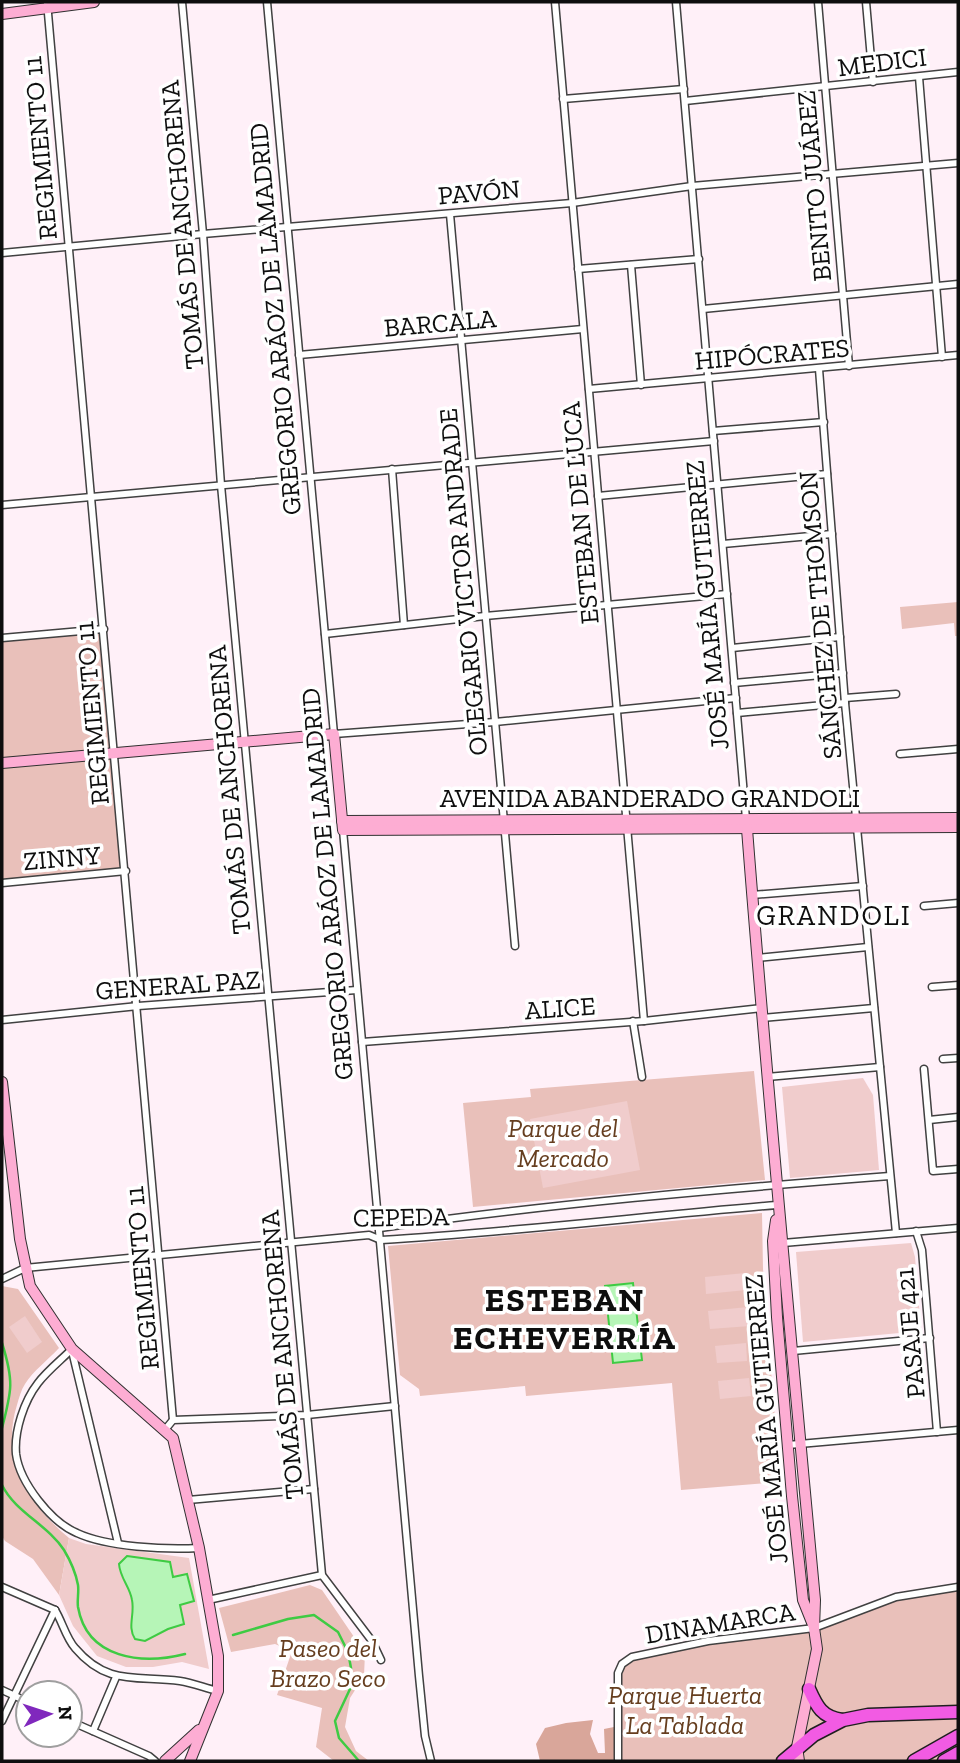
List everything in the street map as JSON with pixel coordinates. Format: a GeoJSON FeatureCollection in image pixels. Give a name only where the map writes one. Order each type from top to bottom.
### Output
{"type":"FeatureCollection","features":[{"type":"Feature","properties":{"kind":"highway"},"geometry":{"type":"LineString","coordinates":[[809,1689],[817,1707],[828,1717],[843,1720]]}},
{"type":"Feature","properties":{"kind":"highway"},"geometry":{"type":"LineString","coordinates":[[783,1761],[797,1747],[843,1720],[868,1715],[958,1712]]}},
{"type":"Feature","properties":{"kind":"highway"},"geometry":{"type":"LineString","coordinates":[[914,1761],[958,1736]]}},
{"type":"Feature","properties":{"kind":"highway"},"geometry":{"type":"LineString","coordinates":[[944,1761],[958,1753]]}},
{"type":"Feature","properties":{"kind":"street"},"geometry":{"type":"LineString","coordinates":[[2,14],[47,5],[94,2]]}},
{"type":"Feature","properties":{"kind":"street","name":"TOMÁS DE ANCHORENA"},"geometry":{"type":"LineString","coordinates":[[182,2],[244,742],[323,1575]]}},
{"type":"Feature","properties":{"kind":"street","name":"GREGORIO ARÁOZ DE LAMADRID"},"geometry":{"type":"LineString","coordinates":[[267,2],[425,1736],[431,1761]]}},
{"type":"Feature","properties":{"kind":"street","name":"ESTEBAN DE LUCA"},"geometry":{"type":"LineString","coordinates":[[555,2],[644,1021]]}},
{"type":"Feature","properties":{"kind":"street","name":"JOSÉ MARÍA GUTIERREZ"},"geometry":{"type":"LineString","coordinates":[[676,2],[777,1205],[783,1243],[816,1600],[814,1628],[817,1649],[797,1747],[799,1761]]}},
{"type":"Feature","properties":{"kind":"street","name":"BENITO JUÁREZ"},"geometry":{"type":"LineString","coordinates":[[818,2],[849,366]]}},
{"type":"Feature","properties":{"kind":"street"},"geometry":{"type":"LineString","coordinates":[[866,2],[873,82]]}},
{"type":"Feature","properties":{"kind":"street","name":"REGIMIENTO 11"},"geometry":{"type":"LineString","coordinates":[[47,5],[173,1420]]}},
{"type":"Feature","properties":{"kind":"street","name":"MEDICI"},"geometry":{"type":"LineString","coordinates":[[685,100],[825,88],[958,72]]}},
{"type":"Feature","properties":{"kind":"street"},"geometry":{"type":"LineString","coordinates":[[919,77],[942,357]]}},
{"type":"Feature","properties":{"kind":"street"},"geometry":{"type":"LineString","coordinates":[[564,99],[684,89]]}},
{"type":"Feature","properties":{"kind":"street","name":"PAVÓN"},"geometry":{"type":"LineString","coordinates":[[2,253],[572,203],[692,186],[958,163]]}},
{"type":"Feature","properties":{"kind":"street","name":"OLEGARIO VICTOR ANDRADE"},"geometry":{"type":"LineString","coordinates":[[450,214],[515,946]]}},
{"type":"Feature","properties":{"kind":"street"},"geometry":{"type":"LineString","coordinates":[[578,269],[699,259]]}},
{"type":"Feature","properties":{"kind":"street"},"geometry":{"type":"LineString","coordinates":[[631,265],[641,385]]}},
{"type":"Feature","properties":{"kind":"street"},"geometry":{"type":"LineString","coordinates":[[703,309],[958,284]]}},
{"type":"Feature","properties":{"kind":"street","name":"BARCALA"},"geometry":{"type":"LineString","coordinates":[[299,355],[583,330]]}},
{"type":"Feature","properties":{"kind":"street","name":"HIPÓCRATES"},"geometry":{"type":"LineString","coordinates":[[589,389],[958,355]]}},
{"type":"Feature","properties":{"kind":"street","name":"SÁNCHEZ DE THOMSON"},"geometry":{"type":"LineString","coordinates":[[819,369],[845,701],[896,1233]]}},
{"type":"Feature","properties":{"kind":"street"},"geometry":{"type":"LineString","coordinates":[[713,431],[824,422]]}},
{"type":"Feature","properties":{"kind":"street"},"geometry":{"type":"LineString","coordinates":[[2,505],[92,499],[714,440]]}},
{"type":"Feature","properties":{"kind":"street"},"geometry":{"type":"LineString","coordinates":[[392,470],[404,625]]}},
{"type":"Feature","properties":{"kind":"street"},"geometry":{"type":"LineString","coordinates":[[598,496],[827,474]]}},
{"type":"Feature","properties":{"kind":"street"},"geometry":{"type":"LineString","coordinates":[[723,544],[832,534]]}},
{"type":"Feature","properties":{"kind":"street"},"geometry":{"type":"LineString","coordinates":[[325,634],[727,594]]}},
{"type":"Feature","properties":{"kind":"street"},"geometry":{"type":"LineString","coordinates":[[2,638],[104,629]]}},
{"type":"Feature","properties":{"kind":"street"},"geometry":{"type":"LineString","coordinates":[[732,648],[840,638]]}},
{"type":"Feature","properties":{"kind":"street"},"geometry":{"type":"LineString","coordinates":[[734,683],[843,673]]}},
{"type":"Feature","properties":{"kind":"street"},"geometry":{"type":"LineString","coordinates":[[737,713],[895,694]]}},
{"type":"Feature","properties":{"kind":"street"},"geometry":{"type":"LineString","coordinates":[[2,763],[495,722],[736,698]]}},
{"type":"Feature","properties":{"kind":"street"},"geometry":{"type":"LineString","coordinates":[[900,754],[958,749]]}},
{"type":"Feature","properties":{"kind":"street","name":"AVENIDA ABANDERADO GRANDOLI"},"geometry":{"type":"LineString","coordinates":[[342,825],[857,823],[958,818]]}},
{"type":"Feature","properties":{"kind":"street","name":"AVENIDA ABANDERADO GRANDOLI"},"geometry":{"type":"LineString","coordinates":[[857,823],[958,827]]}},
{"type":"Feature","properties":{"kind":"street","name":"ZINNY"},"geometry":{"type":"LineString","coordinates":[[2,883],[126,872]]}},
{"type":"Feature","properties":{"kind":"street"},"geometry":{"type":"LineString","coordinates":[[752,895],[863,886]]}},
{"type":"Feature","properties":{"kind":"street"},"geometry":{"type":"LineString","coordinates":[[924,906],[958,904]]}},
{"type":"Feature","properties":{"kind":"street"},"geometry":{"type":"LineString","coordinates":[[757,958],[869,947]]}},
{"type":"Feature","properties":{"kind":"street"},"geometry":{"type":"LineString","coordinates":[[932,987],[958,985]]}},
{"type":"Feature","properties":{"kind":"street","name":"GENERAL PAZ"},"geometry":{"type":"LineString","coordinates":[[2,1020],[138,1006],[357,990]]}},
{"type":"Feature","properties":{"kind":"street","name":"ALICE"},"geometry":{"type":"LineString","coordinates":[[362,1042],[633,1021],[874,1008]]}},
{"type":"Feature","properties":{"kind":"street"},"geometry":{"type":"LineString","coordinates":[[633,1021],[642,1077]]}},
{"type":"Feature","properties":{"kind":"street"},"geometry":{"type":"LineString","coordinates":[[943,1059],[958,1058]]}},
{"type":"Feature","properties":{"kind":"street"},"geometry":{"type":"LineString","coordinates":[[767,1077],[880,1067]]}},
{"type":"Feature","properties":{"kind":"street"},"geometry":{"type":"LineString","coordinates":[[924,1069],[933,1171],[958,1169]]}},
{"type":"Feature","properties":{"kind":"street"},"geometry":{"type":"LineString","coordinates":[[2,1082],[4,1142],[30,1286],[72,1349],[173,1438],[199,1548],[218,1656],[218,1691],[190,1761],[177,1752]]}},
{"type":"Feature","properties":{"kind":"street"},"geometry":{"type":"LineString","coordinates":[[929,1120],[958,1117]]}},
{"type":"Feature","properties":{"kind":"street","name":"CEPEDA"},"geometry":{"type":"LineString","coordinates":[[380,1228],[633,1197],[890,1176]]}},
{"type":"Feature","properties":{"kind":"street","name":"JOSÉ MARÍA GUTIERREZ"},"geometry":{"type":"LineString","coordinates":[[777,1205],[773,1241],[788,1445],[803,1600],[814,1628]]}},
{"type":"Feature","properties":{"kind":"street","name":"CEPEDA"},"geometry":{"type":"LineString","coordinates":[[25,1268],[369,1235],[381,1240],[476,1234],[777,1205]]}},
{"type":"Feature","properties":{"kind":"street"},"geometry":{"type":"LineString","coordinates":[[783,1243],[958,1228]]}},
{"type":"Feature","properties":{"kind":"street","name":"PASAJE 421"},"geometry":{"type":"LineString","coordinates":[[916,1231],[922,1250],[937,1432]]}},
{"type":"Feature","properties":{"kind":"street"},"geometry":{"type":"LineString","coordinates":[[2,1279],[25,1268]]}},
{"type":"Feature","properties":{"kind":"street"},"geometry":{"type":"LineString","coordinates":[[793,1351],[930,1338]]}},
{"type":"Feature","properties":{"kind":"street"},"geometry":{"type":"LineString","coordinates":[[72,1349],[38,1383],[25,1405],[17,1435],[16,1455],[25,1480],[57,1522],[92,1539],[176,1550],[199,1548]]}},
{"type":"Feature","properties":{"kind":"street"},"geometry":{"type":"LineString","coordinates":[[72,1349],[118,1543]]}},
{"type":"Feature","properties":{"kind":"street"},"geometry":{"type":"LineString","coordinates":[[164,1432],[173,1420],[307,1415],[395,1406]]}},
{"type":"Feature","properties":{"kind":"street"},"geometry":{"type":"LineString","coordinates":[[788,1445],[958,1430]]}},
{"type":"Feature","properties":{"kind":"street"},"geometry":{"type":"LineString","coordinates":[[188,1500],[314,1489]]}},
{"type":"Feature","properties":{"kind":"street"},"geometry":{"type":"LineString","coordinates":[[208,1601],[323,1575],[372,1641],[381,1660]]}},
{"type":"Feature","properties":{"kind":"street"},"geometry":{"type":"LineString","coordinates":[[2,1587],[55,1610],[73,1646],[92,1665],[116,1676],[180,1681],[218,1691]]}},
{"type":"Feature","properties":{"kind":"street","name":"DINAMARCA"},"geometry":{"type":"LineString","coordinates":[[618,1761],[618,1674],[622,1664],[632,1657],[708,1641],[814,1628],[896,1597],[958,1587]]}},
{"type":"Feature","properties":{"kind":"street"},"geometry":{"type":"LineString","coordinates":[[2,1721],[55,1610]]}},
{"type":"Feature","properties":{"kind":"street"},"geometry":{"type":"LineString","coordinates":[[93,1731],[116,1676]]}},
{"type":"Feature","properties":{"kind":"street"},"geometry":{"type":"LineString","coordinates":[[2,1690],[13,1695]]}},
{"type":"Feature","properties":{"kind":"street"},"geometry":{"type":"LineString","coordinates":[[84,1727],[149,1756],[166,1759],[177,1752],[204,1724]]}},
{"type":"Feature","properties":{"kind":"street"},"geometry":{"type":"LineString","coordinates":[[149,1756],[155,1761]]}},
{"type":"Feature","properties":{"kind":"green space"},"geometry":{"type":"Polygon","coordinates":[[[958,602],[958,636],[955,636],[954,623],[902,629],[900,607],[958,602]]]}},
{"type":"Feature","properties":{"kind":"green space"},"geometry":{"type":"Polygon","coordinates":[[[104,629],[126,871],[2,883],[2,638],[104,629]]]}},
{"type":"Feature","properties":{"kind":"green space","name":"Parque del Mercado"},"geometry":{"type":"Polygon","coordinates":[[[754,1071],[765,1180],[473,1207],[463,1103],[531,1097],[530,1089],[754,1071]]]}},
{"type":"Feature","properties":{"kind":"green space"},"geometry":{"type":"Polygon","coordinates":[[[863,1078],[873,1095],[879,1170],[790,1178],[782,1087],[863,1078]]]}},
{"type":"Feature","properties":{"kind":"green space"},"geometry":{"type":"Polygon","coordinates":[[[627,1101],[640,1170],[543,1188],[530,1119],[627,1101]]]}},
{"type":"Feature","properties":{"kind":"green space","name":"Parque del Mercado"},"geometry":{"type":"Polygon","coordinates":[[[762,1213],[763,1269],[780,1482],[681,1490],[672,1383],[526,1396],[525,1386],[420,1396],[419,1389],[400,1375],[388,1246],[762,1213]]]}},
{"type":"Feature","properties":{"kind":"green space"},"geometry":{"type":"Polygon","coordinates":[[[911,1243],[915,1257],[921,1331],[803,1342],[796,1252],[911,1243]]]}},
{"type":"Feature","properties":{"kind":"green space"},"geometry":{"type":"Polygon","coordinates":[[[745,1273],[746,1290],[706,1294],[705,1277],[745,1273]]]}},
{"type":"Feature","properties":{"kind":"green space"},"geometry":{"type":"Polygon","coordinates":[[[2,1286],[18,1289],[59,1348],[22,1389],[13,1425],[12,1443],[21,1479],[30,1495],[54,1525],[69,1538],[59,1595],[33,1559],[5,1541],[2,1536],[2,1286]]]}},
{"type":"Feature","properties":{"kind":"green space"},"geometry":{"type":"Polygon","coordinates":[[[748,1307],[750,1326],[710,1329],[708,1311],[748,1307]]]}},
{"type":"Feature","properties":{"kind":"green space"},"geometry":{"type":"Polygon","coordinates":[[[25,1316],[42,1342],[27,1353],[9,1327],[25,1316]]]}},
{"type":"Feature","properties":{"kind":"green space"},"geometry":{"type":"Polygon","coordinates":[[[746,1343],[747,1361],[717,1363],[715,1346],[746,1343]]]}},
{"type":"Feature","properties":{"kind":"green space"},"geometry":{"type":"Polygon","coordinates":[[[749,1378],[751,1396],[720,1399],[718,1381],[749,1378]]]}},
{"type":"Feature","properties":{"kind":"green space"},"geometry":{"type":"Polygon","coordinates":[[[69,1538],[86,1544],[189,1558],[209,1669],[182,1662],[153,1667],[126,1667],[97,1656],[73,1626],[59,1595],[69,1538]]]}},
{"type":"Feature","properties":{"kind":"green space","name":"Paseo del Brazo Seco"},"geometry":{"type":"Polygon","coordinates":[[[310,1585],[322,1590],[365,1653],[364,1676],[350,1698],[345,1727],[356,1751],[369,1761],[334,1761],[316,1747],[322,1708],[277,1695],[292,1651],[275,1644],[231,1652],[219,1608],[310,1585]]]}},
{"type":"Feature","properties":{"kind":"green space","name":"Parque Huerta La Tablada"},"geometry":{"type":"Polygon","coordinates":[[[958,1587],[958,1761],[618,1761],[617,1683],[622,1664],[632,1657],[708,1641],[814,1628],[896,1597],[958,1587]]]}},
{"type":"Feature","properties":{"kind":"shaded area"},"geometry":{"type":"Polygon","coordinates":[[[633,1283],[642,1360],[613,1363],[605,1286],[633,1283]]]}},
{"type":"Feature","properties":{"kind":"shaded area"},"geometry":{"type":"Polygon","coordinates":[[[127,1556],[170,1562],[173,1577],[187,1574],[194,1601],[180,1605],[184,1624],[145,1641],[135,1639],[132,1630],[132,1600],[119,1564],[127,1556]]]}},
{"type":"Feature","properties":{"kind":"shaded area"},"geometry":{"type":"Polygon","coordinates":[[[593,1720],[590,1734],[598,1753],[605,1753],[604,1729],[614,1727],[616,1749],[613,1761],[540,1761],[536,1744],[545,1728],[593,1720]]]}},
{"type":"Feature","properties":{"kind":"waterway"},"geometry":{"type":"LineString","coordinates":[[2,1343],[10,1386],[2,1428]]}},
{"type":"Feature","properties":{"kind":"waterway"},"geometry":{"type":"LineString","coordinates":[[2,1485],[15,1503],[64,1550],[77,1581],[78,1607],[83,1624],[92,1638],[104,1648],[135,1658],[151,1659],[185,1654]]}},
{"type":"Feature","properties":{"kind":"waterway"},"geometry":{"type":"LineString","coordinates":[[233,1635],[288,1619],[314,1615],[338,1632],[348,1652],[351,1668],[350,1689],[335,1721],[339,1738],[359,1761]]}},
{"type":"Feature","properties":{"kind":"district","name":"GRANDOLI"},"geometry":{"type":"Point","coordinates":[834,915]}},
{"type":"Feature","properties":{"kind":"district","name":"ESTEBAN ECHEVERRÍA"},"geometry":{"type":"Point","coordinates":[565,1318]}}]}
